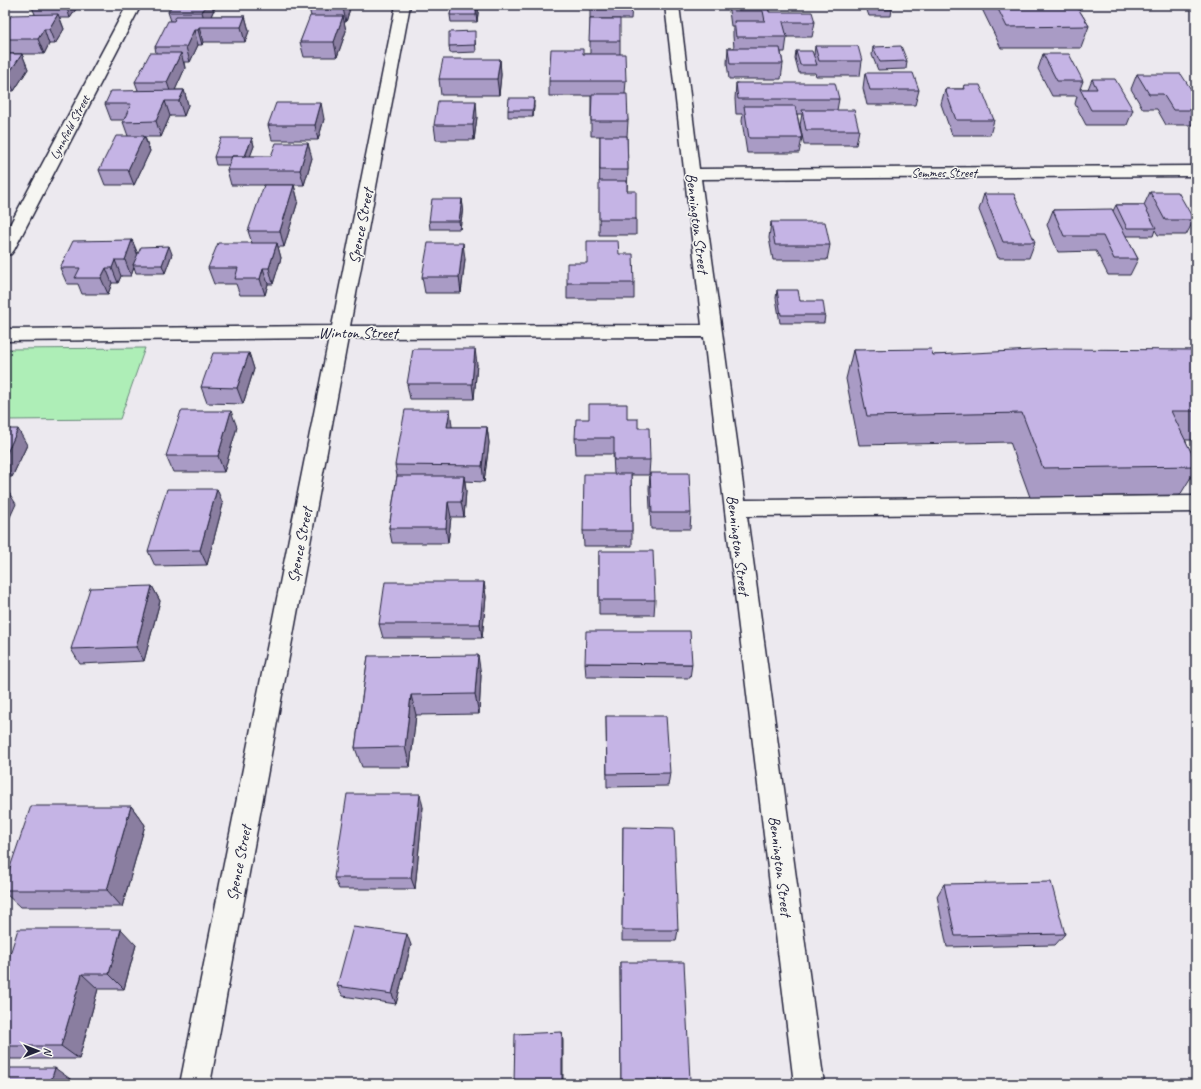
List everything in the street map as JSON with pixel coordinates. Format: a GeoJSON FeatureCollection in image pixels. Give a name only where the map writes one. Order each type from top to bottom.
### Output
{"type":"FeatureCollection","features":[{"type":"Feature","properties":{"kind":"street","name":"Lynnfield Street"},"geometry":{"type":"LineString","coordinates":[[5,250],[134,5]]}},
{"type":"Feature","properties":{"kind":"street","name":"Spence Street"},"geometry":{"type":"LineString","coordinates":[[195,1084],[403,5]]}},
{"type":"Feature","properties":{"kind":"street","name":"Bennington Street"},"geometry":{"type":"LineString","coordinates":[[672,5],[692,174],[809,1084]]}},
{"type":"Feature","properties":{"kind":"street","name":"Semmes Street"},"geometry":{"type":"LineString","coordinates":[[692,174],[1196,171]]}},
{"type":"Feature","properties":{"kind":"street","name":"Winton Street"},"geometry":{"type":"LineString","coordinates":[[5,335],[712,331]]}},
{"type":"Feature","properties":{"kind":"street"},"geometry":{"type":"LineString","coordinates":[[735,508],[1196,504]]}},
{"type":"Feature","properties":{"kind":"green space"},"geometry":{"type":"Polygon","coordinates":[[[145,348],[120,419],[5,420],[5,349],[145,348]]]}},
{"type":"Feature","properties":{"kind":"building"},"geometry":{"type":"Polygon","coordinates":[[[172,5],[205,5],[202,12],[168,12],[172,5]]]}},
{"type":"Feature","properties":{"kind":"building"},"geometry":{"type":"Polygon","coordinates":[[[310,5],[344,5],[343,8],[309,8],[310,5]]]}},
{"type":"Feature","properties":{"kind":"building"},"geometry":{"type":"Polygon","coordinates":[[[452,5],[477,5],[476,15],[450,15],[452,5]]]}},
{"type":"Feature","properties":{"kind":"building"},"geometry":{"type":"Polygon","coordinates":[[[732,5],[768,5],[769,12],[812,12],[815,22],[783,22],[787,37],[736,37],[734,21],[765,21],[763,11],[733,11],[732,5]]]}},
{"type":"Feature","properties":{"kind":"building"},"geometry":{"type":"Polygon","coordinates":[[[869,5],[891,5],[892,9],[870,9],[869,5]]]}},
{"type":"Feature","properties":{"kind":"building"},"geometry":{"type":"Polygon","coordinates":[[[996,5],[1076,5],[1089,26],[1007,27],[996,5]]]}},
{"type":"Feature","properties":{"kind":"building"},"geometry":{"type":"Polygon","coordinates":[[[58,14],[49,29],[44,29],[38,39],[5,39],[5,30],[8,25],[5,24],[12,15],[58,14]]]}},
{"type":"Feature","properties":{"kind":"building"},"geometry":{"type":"Polygon","coordinates":[[[176,16],[245,16],[241,27],[199,27],[198,30],[194,30],[186,47],[155,47],[168,21],[174,21],[176,16]]]}},
{"type":"Feature","properties":{"kind":"building"},"geometry":{"type":"Polygon","coordinates":[[[310,16],[343,16],[334,42],[300,42],[310,16]]]}},
{"type":"Feature","properties":{"kind":"building"},"geometry":{"type":"Polygon","coordinates":[[[590,19],[620,19],[620,41],[589,41],[590,19]]]}},
{"type":"Feature","properties":{"kind":"building"},"geometry":{"type":"Polygon","coordinates":[[[475,31],[475,45],[449,46],[449,32],[475,31]]]}},
{"type":"Feature","properties":{"kind":"building"},"geometry":{"type":"Polygon","coordinates":[[[815,46],[858,46],[862,61],[819,61],[815,46]]]}},
{"type":"Feature","properties":{"kind":"building"},"geometry":{"type":"Polygon","coordinates":[[[901,46],[907,61],[880,62],[873,47],[901,46]]]}},
{"type":"Feature","properties":{"kind":"building"},"geometry":{"type":"Polygon","coordinates":[[[728,48],[780,48],[783,64],[730,64],[728,48]]]}},
{"type":"Feature","properties":{"kind":"building"},"geometry":{"type":"Polygon","coordinates":[[[551,49],[583,49],[583,54],[625,54],[626,81],[549,81],[551,49]]]}},
{"type":"Feature","properties":{"kind":"building"},"geometry":{"type":"Polygon","coordinates":[[[796,51],[812,51],[817,65],[800,65],[796,51]]]}},
{"type":"Feature","properties":{"kind":"building"},"geometry":{"type":"Polygon","coordinates":[[[150,53],[181,53],[167,82],[135,82],[150,53]]]}},
{"type":"Feature","properties":{"kind":"building"},"geometry":{"type":"Polygon","coordinates":[[[5,54],[22,54],[7,76],[5,76],[5,54]]]}},
{"type":"Feature","properties":{"kind":"building"},"geometry":{"type":"Polygon","coordinates":[[[1043,54],[1069,54],[1083,81],[1057,81],[1043,54]]]}},
{"type":"Feature","properties":{"kind":"building"},"geometry":{"type":"Polygon","coordinates":[[[443,59],[500,59],[497,79],[439,79],[443,59]]]}},
{"type":"Feature","properties":{"kind":"building"},"geometry":{"type":"Polygon","coordinates":[[[865,73],[913,73],[919,90],[870,90],[865,73]]]}},
{"type":"Feature","properties":{"kind":"building"},"geometry":{"type":"Polygon","coordinates":[[[1137,74],[1181,74],[1196,97],[1196,110],[1173,110],[1163,94],[1149,94],[1137,74]]]}},
{"type":"Feature","properties":{"kind":"building"},"geometry":{"type":"Polygon","coordinates":[[[1092,79],[1115,79],[1133,110],[1091,110],[1080,89],[1097,89],[1092,79]]]}},
{"type":"Feature","properties":{"kind":"building"},"geometry":{"type":"Polygon","coordinates":[[[736,83],[835,83],[839,99],[738,99],[736,83]]]}},
{"type":"Feature","properties":{"kind":"building"},"geometry":{"type":"Polygon","coordinates":[[[964,85],[980,85],[994,120],[956,120],[945,89],[965,89],[964,85]]]}},
{"type":"Feature","properties":{"kind":"building"},"geometry":{"type":"Polygon","coordinates":[[[184,90],[179,101],[165,101],[156,121],[123,122],[131,104],[105,104],[111,91],[184,90]]]}},
{"type":"Feature","properties":{"kind":"building"},"geometry":{"type":"Polygon","coordinates":[[[592,94],[627,94],[628,121],[591,121],[592,94]]]}},
{"type":"Feature","properties":{"kind":"building"},"geometry":{"type":"Polygon","coordinates":[[[509,98],[534,98],[533,110],[508,110],[509,98]]]}},
{"type":"Feature","properties":{"kind":"building"},"geometry":{"type":"Polygon","coordinates":[[[438,101],[476,101],[473,125],[434,125],[438,101]]]}},
{"type":"Feature","properties":{"kind":"building"},"geometry":{"type":"Polygon","coordinates":[[[276,103],[321,103],[315,125],[268,125],[276,103]]]}},
{"type":"Feature","properties":{"kind":"building"},"geometry":{"type":"Polygon","coordinates":[[[744,106],[795,106],[802,138],[749,138],[744,106]]]}},
{"type":"Feature","properties":{"kind":"building"},"geometry":{"type":"Polygon","coordinates":[[[802,110],[854,110],[859,130],[806,130],[802,110]]]}},
{"type":"Feature","properties":{"kind":"building"},"geometry":{"type":"Polygon","coordinates":[[[116,136],[144,136],[128,170],[99,170],[116,136]]]}},
{"type":"Feature","properties":{"kind":"building"},"geometry":{"type":"Polygon","coordinates":[[[600,136],[627,136],[628,170],[600,170],[600,136]]]}},
{"type":"Feature","properties":{"kind":"building"},"geometry":{"type":"Polygon","coordinates":[[[221,138],[252,138],[245,156],[214,157],[221,138]]]}},
{"type":"Feature","properties":{"kind":"building"},"geometry":{"type":"Polygon","coordinates":[[[276,143],[308,143],[300,170],[227,170],[232,156],[271,156],[276,143]]]}},
{"type":"Feature","properties":{"kind":"building"},"geometry":{"type":"Polygon","coordinates":[[[599,181],[627,181],[627,191],[636,191],[636,219],[599,219],[599,181]]]}},
{"type":"Feature","properties":{"kind":"building"},"geometry":{"type":"Polygon","coordinates":[[[264,185],[294,185],[280,231],[248,231],[264,185]]]}},
{"type":"Feature","properties":{"kind":"building"},"geometry":{"type":"Polygon","coordinates":[[[1150,192],[1178,192],[1194,220],[1165,220],[1150,192]]]}},
{"type":"Feature","properties":{"kind":"building"},"geometry":{"type":"Polygon","coordinates":[[[984,194],[1014,194],[1035,242],[1003,242],[984,194]]]}},
{"type":"Feature","properties":{"kind":"building"},"geometry":{"type":"Polygon","coordinates":[[[432,199],[462,199],[459,221],[429,221],[432,199]]]}},
{"type":"Feature","properties":{"kind":"building"},"geometry":{"type":"Polygon","coordinates":[[[1116,205],[1144,205],[1156,228],[1127,228],[1116,205]]]}},
{"type":"Feature","properties":{"kind":"building"},"geometry":{"type":"Polygon","coordinates":[[[1112,209],[1138,259],[1114,259],[1103,236],[1064,236],[1053,210],[1112,209]]]}},
{"type":"Feature","properties":{"kind":"building"},"geometry":{"type":"Polygon","coordinates":[[[771,222],[825,222],[830,245],[775,245],[771,222]]]}},
{"type":"Feature","properties":{"kind":"building"},"geometry":{"type":"Polygon","coordinates":[[[132,240],[125,260],[115,260],[112,268],[106,268],[101,278],[75,278],[80,268],[60,268],[73,241],[132,240]]]}},
{"type":"Feature","properties":{"kind":"building"},"geometry":{"type":"Polygon","coordinates":[[[587,241],[618,241],[619,254],[633,254],[634,283],[567,283],[567,263],[587,263],[587,241]]]}},
{"type":"Feature","properties":{"kind":"building"},"geometry":{"type":"Polygon","coordinates":[[[218,243],[277,243],[269,268],[263,268],[260,279],[235,279],[238,268],[208,268],[218,243]]]}},
{"type":"Feature","properties":{"kind":"building"},"geometry":{"type":"Polygon","coordinates":[[[428,243],[463,243],[459,277],[422,277],[428,243]]]}},
{"type":"Feature","properties":{"kind":"building"},"geometry":{"type":"Polygon","coordinates":[[[169,246],[162,265],[133,265],[141,247],[169,246]]]}},
{"type":"Feature","properties":{"kind":"building"},"geometry":{"type":"Polygon","coordinates":[[[777,290],[798,290],[800,301],[823,301],[825,315],[781,315],[777,290]]]}},
{"type":"Feature","properties":{"kind":"building"},"geometry":{"type":"Polygon","coordinates":[[[413,349],[475,349],[472,384],[407,384],[413,349]]]}},
{"type":"Feature","properties":{"kind":"building"},"geometry":{"type":"Polygon","coordinates":[[[931,349],[933,355],[1054,349],[1196,350],[1196,411],[1171,411],[1196,462],[1196,466],[1043,468],[1022,413],[867,416],[853,350],[931,349]]]}},
{"type":"Feature","properties":{"kind":"building"},"geometry":{"type":"Polygon","coordinates":[[[213,353],[249,353],[237,388],[201,387],[213,353]]]}},
{"type":"Feature","properties":{"kind":"building"},"geometry":{"type":"Polygon","coordinates":[[[589,404],[627,404],[627,419],[638,419],[638,428],[649,428],[650,460],[614,460],[614,438],[575,438],[576,419],[589,419],[589,404]]]}},
{"type":"Feature","properties":{"kind":"building"},"geometry":{"type":"Polygon","coordinates":[[[405,410],[450,410],[447,427],[487,427],[482,466],[395,465],[405,410]]]}},
{"type":"Feature","properties":{"kind":"building"},"geometry":{"type":"Polygon","coordinates":[[[181,411],[231,411],[218,456],[166,456],[181,411]]]}},
{"type":"Feature","properties":{"kind":"building"},"geometry":{"type":"Polygon","coordinates":[[[5,429],[18,429],[5,457],[5,429]]]}},
{"type":"Feature","properties":{"kind":"building"},"geometry":{"type":"Polygon","coordinates":[[[650,473],[689,473],[691,513],[652,513],[650,473]]]}},
{"type":"Feature","properties":{"kind":"building"},"geometry":{"type":"Polygon","coordinates":[[[584,474],[631,474],[632,531],[583,531],[584,474]]]}},
{"type":"Feature","properties":{"kind":"building"},"geometry":{"type":"Polygon","coordinates":[[[397,476],[464,476],[461,502],[448,502],[446,528],[389,528],[397,476]]]}},
{"type":"Feature","properties":{"kind":"building"},"geometry":{"type":"Polygon","coordinates":[[[167,489],[217,489],[200,550],[148,551],[167,489]]]}},
{"type":"Feature","properties":{"kind":"building"},"geometry":{"type":"Polygon","coordinates":[[[599,551],[653,551],[655,600],[599,600],[599,551]]]}},
{"type":"Feature","properties":{"kind":"building"},"geometry":{"type":"Polygon","coordinates":[[[385,582],[484,582],[480,624],[379,624],[385,582]]]}},
{"type":"Feature","properties":{"kind":"building"},"geometry":{"type":"Polygon","coordinates":[[[152,586],[136,647],[71,649],[90,588],[152,586]]]}},
{"type":"Feature","properties":{"kind":"building"},"geometry":{"type":"Polygon","coordinates":[[[586,631],[690,631],[692,664],[585,663],[586,631]]]}},
{"type":"Feature","properties":{"kind":"building"},"geometry":{"type":"Polygon","coordinates":[[[478,655],[475,694],[411,695],[405,747],[355,748],[368,656],[478,655]]]}},
{"type":"Feature","properties":{"kind":"building"},"geometry":{"type":"Polygon","coordinates":[[[606,716],[666,716],[670,773],[607,774],[606,716]]]}},
{"type":"Feature","properties":{"kind":"building"},"geometry":{"type":"Polygon","coordinates":[[[347,794],[420,794],[411,878],[334,878],[347,794]]]}},
{"type":"Feature","properties":{"kind":"building"},"geometry":{"type":"Polygon","coordinates":[[[31,806],[131,806],[107,890],[5,890],[5,882],[31,806]]]}},
{"type":"Feature","properties":{"kind":"building"},"geometry":{"type":"Polygon","coordinates":[[[623,827],[674,828],[678,930],[622,930],[623,827]]]}},
{"type":"Feature","properties":{"kind":"building"},"geometry":{"type":"Polygon","coordinates":[[[1051,882],[1065,934],[955,936],[944,884],[1051,882]]]}},
{"type":"Feature","properties":{"kind":"building"},"geometry":{"type":"Polygon","coordinates":[[[353,927],[407,934],[392,994],[337,986],[353,927]]]}},
{"type":"Feature","properties":{"kind":"building"},"geometry":{"type":"Polygon","coordinates":[[[18,929],[121,929],[109,974],[82,974],[61,1046],[5,1046],[5,970],[18,929]]]}},
{"type":"Feature","properties":{"kind":"building"},"geometry":{"type":"Polygon","coordinates":[[[620,962],[684,962],[690,1080],[621,1080],[620,962]]]}},
{"type":"Feature","properties":{"kind":"building"},"geometry":{"type":"Polygon","coordinates":[[[562,1032],[562,1084],[514,1084],[515,1034],[562,1032]]]}},
{"type":"Feature","properties":{"kind":"building"},"geometry":{"type":"Polygon","coordinates":[[[5,1068],[55,1068],[50,1084],[5,1084],[5,1068]]]}}]}
